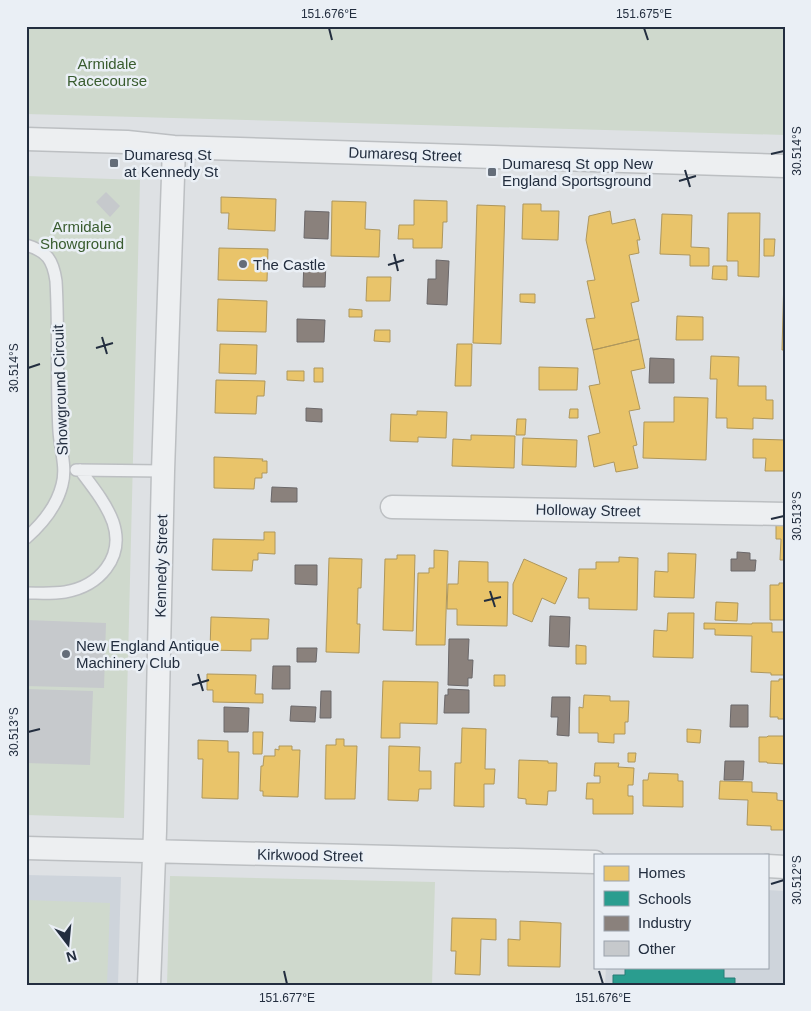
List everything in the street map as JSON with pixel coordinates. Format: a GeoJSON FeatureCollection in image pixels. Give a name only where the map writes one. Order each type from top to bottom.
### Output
{"type":"FeatureCollection","features":[{"type":"Feature","properties":{"kind":"street","name":"Dumaresq Street"},"geometry":{"type":"LineString","coordinates":[[26,139],[127,142],[174,147],[785,166]]}},
{"type":"Feature","properties":{"kind":"street","name":"Kennedy Street"},"geometry":{"type":"LineString","coordinates":[[150,985],[163,471],[174,147]]}},
{"type":"Feature","properties":{"kind":"street","name":"Holloway Street"},"geometry":{"type":"LineString","coordinates":[[392,507],[785,514]]}},
{"type":"Feature","properties":{"kind":"street","name":"Kirkwood Street"},"geometry":{"type":"LineString","coordinates":[[26,848],[594,862]]}},
{"type":"Feature","properties":{"kind":"street"},"geometry":{"type":"LineString","coordinates":[[768,866],[785,867]]}},
{"type":"Feature","properties":{"kind":"lane","name":"Showground Circuit"},"geometry":{"type":"LineString","coordinates":[[26,245],[46,254],[55,273],[57,291],[59,433],[64,470],[63,483],[58,498],[42,522],[26,538]]}},
{"type":"Feature","properties":{"kind":"lane"},"geometry":{"type":"LineString","coordinates":[[64,470],[163,471]]}},
{"type":"Feature","properties":{"kind":"lane"},"geometry":{"type":"LineString","coordinates":[[26,593],[50,594],[78,589],[100,575],[108,567],[113,557],[116,546],[116,533],[113,522],[96,492],[80,470]]}},
{"type":"Feature","properties":{"kind":"shaded area"},"geometry":{"type":"Polygon","coordinates":[[[26,875],[121,877],[118,985],[26,985],[26,875]]]}},
{"type":"Feature","properties":{"kind":"shaded area"},"geometry":{"type":"Polygon","coordinates":[[[768,890],[785,891],[785,985],[605,985],[606,968],[768,968],[768,890]]]}},
{"type":"Feature","properties":{"kind":"green space","name":"Armidale Racecourse"},"geometry":{"type":"Polygon","coordinates":[[[26,26],[785,26],[785,135],[26,114],[26,26]]]}},
{"type":"Feature","properties":{"kind":"green space","name":"Armidale Showground"},"geometry":{"type":"Polygon","coordinates":[[[26,176],[140,180],[124,818],[26,815],[26,176]]]}},
{"type":"Feature","properties":{"kind":"green space"},"geometry":{"type":"Polygon","coordinates":[[[170,876],[435,882],[432,985],[167,985],[170,876]]]}},
{"type":"Feature","properties":{"kind":"green space"},"geometry":{"type":"Polygon","coordinates":[[[26,900],[110,903],[107,985],[26,985],[26,900]]]}},
{"type":"Feature","properties":{"kind":"building: Homes"},"geometry":{"type":"Polygon","coordinates":[[[221,197],[276,199],[275,231],[228,229],[229,213],[221,213],[221,197]]]}},
{"type":"Feature","properties":{"kind":"building: Homes"},"geometry":{"type":"Polygon","coordinates":[[[414,200],[447,201],[447,222],[443,222],[442,248],[413,248],[413,239],[398,239],[399,225],[414,225],[414,200]]]}},
{"type":"Feature","properties":{"kind":"building: Homes"},"geometry":{"type":"Polygon","coordinates":[[[332,201],[366,202],[365,229],[380,230],[379,257],[331,256],[332,201]]]}},
{"type":"Feature","properties":{"kind":"building: Homes"},"geometry":{"type":"Polygon","coordinates":[[[523,204],[541,204],[541,211],[559,211],[558,240],[522,239],[523,204]]]}},
{"type":"Feature","properties":{"kind":"building: Homes"},"geometry":{"type":"Polygon","coordinates":[[[477,205],[505,206],[501,344],[473,343],[477,205]]]}},
{"type":"Feature","properties":{"kind":"building: Homes"},"geometry":{"type":"Polygon","coordinates":[[[610,211],[612,224],[635,219],[640,240],[637,240],[639,253],[629,255],[639,301],[631,303],[639,339],[593,350],[586,319],[595,318],[587,281],[595,280],[586,240],[589,216],[610,211]]]}},
{"type":"Feature","properties":{"kind":"building: Homes"},"geometry":{"type":"Polygon","coordinates":[[[728,213],[760,213],[759,277],[738,276],[738,261],[727,261],[728,213]]]}},
{"type":"Feature","properties":{"kind":"building: Homes"},"geometry":{"type":"Polygon","coordinates":[[[662,214],[692,215],[691,247],[709,248],[709,266],[690,266],[690,255],[660,254],[662,214]]]}},
{"type":"Feature","properties":{"kind":"building: Homes"},"geometry":{"type":"Polygon","coordinates":[[[764,239],[775,239],[774,256],[764,256],[764,239]]]}},
{"type":"Feature","properties":{"kind":"building: Homes","name":"The Castle"},"geometry":{"type":"Polygon","coordinates":[[[219,248],[268,249],[267,281],[218,280],[219,248]]]}},
{"type":"Feature","properties":{"kind":"building: Homes"},"geometry":{"type":"Polygon","coordinates":[[[713,266],[727,266],[727,280],[712,279],[713,266]]]}},
{"type":"Feature","properties":{"kind":"building: Homes"},"geometry":{"type":"Polygon","coordinates":[[[784,276],[785,350],[782,350],[784,276]]]}},
{"type":"Feature","properties":{"kind":"building: Homes"},"geometry":{"type":"Polygon","coordinates":[[[367,277],[391,277],[390,301],[366,301],[367,277]]]}},
{"type":"Feature","properties":{"kind":"building: Homes"},"geometry":{"type":"Polygon","coordinates":[[[520,294],[535,294],[535,303],[520,302],[520,294]]]}},
{"type":"Feature","properties":{"kind":"building: Homes"},"geometry":{"type":"Polygon","coordinates":[[[218,299],[267,301],[266,332],[217,331],[218,299]]]}},
{"type":"Feature","properties":{"kind":"building: Homes"},"geometry":{"type":"Polygon","coordinates":[[[349,309],[362,310],[362,317],[349,317],[349,309]]]}},
{"type":"Feature","properties":{"kind":"building: Homes"},"geometry":{"type":"Polygon","coordinates":[[[677,316],[703,317],[703,340],[676,340],[677,316]]]}},
{"type":"Feature","properties":{"kind":"building: Homes"},"geometry":{"type":"Polygon","coordinates":[[[375,330],[390,330],[390,342],[374,341],[375,330]]]}},
{"type":"Feature","properties":{"kind":"building: Homes"},"geometry":{"type":"Polygon","coordinates":[[[639,339],[645,368],[631,371],[640,409],[629,411],[637,445],[633,446],[638,468],[616,472],[614,462],[594,467],[588,436],[600,433],[589,386],[600,384],[593,350],[639,339]]]}},
{"type":"Feature","properties":{"kind":"building: Homes"},"geometry":{"type":"Polygon","coordinates":[[[220,344],[257,345],[256,374],[219,373],[220,344]]]}},
{"type":"Feature","properties":{"kind":"building: Homes"},"geometry":{"type":"Polygon","coordinates":[[[457,344],[472,344],[471,386],[455,386],[457,344]]]}},
{"type":"Feature","properties":{"kind":"building: Homes"},"geometry":{"type":"Polygon","coordinates":[[[711,356],[739,357],[738,386],[766,386],[766,400],[773,400],[773,419],[753,418],[753,429],[727,428],[727,418],[716,418],[717,379],[710,379],[711,356]]]}},
{"type":"Feature","properties":{"kind":"building: Homes"},"geometry":{"type":"Polygon","coordinates":[[[539,367],[578,368],[577,390],[539,390],[539,367]]]}},
{"type":"Feature","properties":{"kind":"building: Homes"},"geometry":{"type":"Polygon","coordinates":[[[314,368],[323,368],[323,382],[314,382],[314,368]]]}},
{"type":"Feature","properties":{"kind":"building: Homes"},"geometry":{"type":"Polygon","coordinates":[[[287,371],[304,371],[304,381],[287,380],[287,371]]]}},
{"type":"Feature","properties":{"kind":"building: Homes"},"geometry":{"type":"Polygon","coordinates":[[[216,380],[265,381],[264,396],[257,396],[256,414],[215,413],[216,380]]]}},
{"type":"Feature","properties":{"kind":"building: Homes"},"geometry":{"type":"Polygon","coordinates":[[[674,397],[708,398],[706,460],[643,458],[644,422],[674,422],[674,397]]]}},
{"type":"Feature","properties":{"kind":"building: Homes"},"geometry":{"type":"Polygon","coordinates":[[[570,409],[578,409],[578,418],[569,418],[570,409]]]}},
{"type":"Feature","properties":{"kind":"building: Homes"},"geometry":{"type":"Polygon","coordinates":[[[417,411],[447,412],[446,438],[418,437],[418,442],[390,441],[391,414],[417,415],[417,411]]]}},
{"type":"Feature","properties":{"kind":"building: Homes"},"geometry":{"type":"Polygon","coordinates":[[[517,419],[526,419],[525,435],[516,435],[517,419]]]}},
{"type":"Feature","properties":{"kind":"building: Homes"},"geometry":{"type":"Polygon","coordinates":[[[471,435],[515,436],[514,468],[452,466],[453,439],[471,440],[471,435]]]}},
{"type":"Feature","properties":{"kind":"building: Homes"},"geometry":{"type":"Polygon","coordinates":[[[523,438],[577,440],[576,467],[522,465],[523,438]]]}},
{"type":"Feature","properties":{"kind":"building: Homes"},"geometry":{"type":"Polygon","coordinates":[[[753,439],[785,440],[785,471],[765,471],[766,458],[753,458],[753,439]]]}},
{"type":"Feature","properties":{"kind":"building: Homes"},"geometry":{"type":"Polygon","coordinates":[[[214,457],[263,459],[262,461],[267,461],[267,473],[262,473],[262,478],[255,478],[254,489],[214,488],[214,457]]]}},
{"type":"Feature","properties":{"kind":"building: Homes"},"geometry":{"type":"Polygon","coordinates":[[[776,525],[785,525],[785,560],[780,560],[781,539],[776,539],[776,525]]]}},
{"type":"Feature","properties":{"kind":"building: Homes"},"geometry":{"type":"Polygon","coordinates":[[[264,532],[275,532],[275,554],[258,553],[258,560],[253,560],[252,571],[212,570],[213,539],[264,540],[264,532]]]}},
{"type":"Feature","properties":{"kind":"building: Homes"},"geometry":{"type":"Polygon","coordinates":[[[434,550],[448,551],[445,645],[416,645],[418,573],[429,573],[429,568],[434,568],[434,550]]]}},
{"type":"Feature","properties":{"kind":"building: Homes"},"geometry":{"type":"Polygon","coordinates":[[[668,553],[696,554],[694,598],[654,597],[655,571],[668,572],[668,553]]]}},
{"type":"Feature","properties":{"kind":"building: Homes"},"geometry":{"type":"Polygon","coordinates":[[[397,555],[415,555],[413,631],[383,630],[385,559],[397,559],[397,555]]]}},
{"type":"Feature","properties":{"kind":"building: Homes"},"geometry":{"type":"Polygon","coordinates":[[[619,557],[638,558],[637,610],[589,609],[589,598],[578,598],[579,569],[596,569],[596,562],[619,562],[619,557]]]}},
{"type":"Feature","properties":{"kind":"building: Homes"},"geometry":{"type":"Polygon","coordinates":[[[329,558],[362,559],[361,588],[358,588],[357,624],[360,624],[359,653],[326,652],[329,558]]]}},
{"type":"Feature","properties":{"kind":"building: Homes"},"geometry":{"type":"Polygon","coordinates":[[[524,559],[567,578],[555,604],[542,598],[532,622],[513,614],[513,584],[524,559]]]}},
{"type":"Feature","properties":{"kind":"building: Homes"},"geometry":{"type":"Polygon","coordinates":[[[459,561],[488,562],[488,582],[508,582],[507,626],[457,625],[457,609],[447,609],[448,584],[458,584],[459,561]]]}},
{"type":"Feature","properties":{"kind":"building: Homes"},"geometry":{"type":"Polygon","coordinates":[[[779,583],[785,583],[785,620],[770,620],[770,585],[779,585],[779,583]]]}},
{"type":"Feature","properties":{"kind":"building: Homes"},"geometry":{"type":"Polygon","coordinates":[[[716,602],[738,603],[737,621],[715,620],[716,602]]]}},
{"type":"Feature","properties":{"kind":"building: Homes"},"geometry":{"type":"Polygon","coordinates":[[[668,613],[694,613],[693,658],[653,657],[654,630],[667,631],[668,613]]]}},
{"type":"Feature","properties":{"kind":"building: Homes"},"geometry":{"type":"Polygon","coordinates":[[[211,617],[269,619],[268,639],[251,639],[251,651],[210,650],[211,617]]]}},
{"type":"Feature","properties":{"kind":"building: Homes"},"geometry":{"type":"Polygon","coordinates":[[[704,623],[772,623],[772,632],[785,632],[785,675],[751,672],[752,636],[715,635],[715,629],[704,629],[704,623]]]}},
{"type":"Feature","properties":{"kind":"building: Homes"},"geometry":{"type":"Polygon","coordinates":[[[576,645],[586,646],[586,664],[576,664],[576,645]]]}},
{"type":"Feature","properties":{"kind":"building: Homes"},"geometry":{"type":"Polygon","coordinates":[[[207,674],[256,675],[255,694],[263,694],[263,703],[213,702],[213,690],[207,690],[207,674]]]}},
{"type":"Feature","properties":{"kind":"building: Homes"},"geometry":{"type":"Polygon","coordinates":[[[494,675],[505,675],[505,686],[494,686],[494,675]]]}},
{"type":"Feature","properties":{"kind":"building: Homes"},"geometry":{"type":"Polygon","coordinates":[[[779,679],[785,679],[785,719],[770,717],[771,681],[779,681],[779,679]]]}},
{"type":"Feature","properties":{"kind":"building: Homes"},"geometry":{"type":"Polygon","coordinates":[[[383,681],[438,682],[437,724],[400,723],[400,738],[381,738],[383,681]]]}},
{"type":"Feature","properties":{"kind":"building: Homes"},"geometry":{"type":"Polygon","coordinates":[[[584,695],[610,696],[610,701],[629,701],[628,722],[625,722],[625,734],[614,734],[614,743],[598,742],[598,733],[579,733],[579,707],[583,708],[584,695]]]}},
{"type":"Feature","properties":{"kind":"building: Homes"},"geometry":{"type":"Polygon","coordinates":[[[462,728],[486,729],[485,769],[495,769],[494,784],[484,784],[484,807],[454,806],[455,763],[461,763],[462,728]]]}},
{"type":"Feature","properties":{"kind":"building: Homes"},"geometry":{"type":"Polygon","coordinates":[[[687,729],[701,730],[700,743],[687,742],[687,729]]]}},
{"type":"Feature","properties":{"kind":"building: Homes"},"geometry":{"type":"Polygon","coordinates":[[[253,732],[263,732],[262,754],[253,754],[253,732]]]}},
{"type":"Feature","properties":{"kind":"building: Homes"},"geometry":{"type":"Polygon","coordinates":[[[785,736],[785,764],[759,762],[759,737],[785,736]]]}},
{"type":"Feature","properties":{"kind":"building: Homes"},"geometry":{"type":"Polygon","coordinates":[[[336,739],[344,739],[344,746],[357,746],[355,799],[325,799],[326,745],[336,745],[336,739]]]}},
{"type":"Feature","properties":{"kind":"building: Homes"},"geometry":{"type":"Polygon","coordinates":[[[198,740],[228,741],[228,752],[239,752],[238,799],[202,798],[203,759],[198,759],[198,740]]]}},
{"type":"Feature","properties":{"kind":"building: Homes"},"geometry":{"type":"Polygon","coordinates":[[[279,746],[292,746],[292,750],[300,750],[298,797],[263,796],[263,791],[260,791],[261,766],[263,766],[264,756],[275,756],[275,749],[279,750],[279,746]]]}},
{"type":"Feature","properties":{"kind":"building: Homes"},"geometry":{"type":"Polygon","coordinates":[[[389,746],[420,747],[419,771],[431,771],[431,789],[419,789],[418,801],[388,800],[389,746]]]}},
{"type":"Feature","properties":{"kind":"building: Homes"},"geometry":{"type":"Polygon","coordinates":[[[628,753],[636,753],[635,762],[628,762],[628,753]]]}},
{"type":"Feature","properties":{"kind":"building: Homes"},"geometry":{"type":"Polygon","coordinates":[[[519,760],[557,763],[556,791],[548,791],[547,805],[526,804],[526,799],[518,798],[519,760]]]}},
{"type":"Feature","properties":{"kind":"building: Homes"},"geometry":{"type":"Polygon","coordinates":[[[595,763],[619,763],[618,767],[634,768],[633,785],[628,785],[628,796],[633,796],[633,814],[593,814],[593,799],[586,799],[587,783],[600,783],[600,776],[594,776],[595,763]]]}},
{"type":"Feature","properties":{"kind":"building: Homes"},"geometry":{"type":"Polygon","coordinates":[[[649,773],[678,774],[678,781],[683,781],[683,807],[643,806],[643,780],[648,780],[649,773]]]}},
{"type":"Feature","properties":{"kind":"building: Homes"},"geometry":{"type":"Polygon","coordinates":[[[720,781],[752,782],[752,792],[777,793],[777,800],[785,801],[785,830],[771,830],[771,826],[747,825],[748,800],[719,799],[720,781]]]}},
{"type":"Feature","properties":{"kind":"building: Homes"},"geometry":{"type":"Polygon","coordinates":[[[452,918],[496,919],[496,940],[481,939],[480,975],[455,974],[456,951],[451,951],[452,918]]]}},
{"type":"Feature","properties":{"kind":"building: Homes"},"geometry":{"type":"Polygon","coordinates":[[[520,921],[561,923],[560,967],[508,966],[508,939],[520,940],[520,921]]]}},
{"type":"Feature","properties":{"kind":"building: Schools"},"geometry":{"type":"Polygon","coordinates":[[[625,968],[715,968],[724,969],[724,978],[735,978],[735,985],[613,985],[613,975],[625,975],[625,968]]]}},
{"type":"Feature","properties":{"kind":"building: Industry"},"geometry":{"type":"Polygon","coordinates":[[[305,211],[329,212],[328,239],[304,238],[305,211]]]}},
{"type":"Feature","properties":{"kind":"building: Industry"},"geometry":{"type":"Polygon","coordinates":[[[436,260],[449,261],[447,305],[427,304],[428,279],[436,279],[436,260]]]}},
{"type":"Feature","properties":{"kind":"building: Industry"},"geometry":{"type":"Polygon","coordinates":[[[304,261],[326,262],[325,287],[303,287],[304,261]]]}},
{"type":"Feature","properties":{"kind":"building: Industry"},"geometry":{"type":"Polygon","coordinates":[[[297,319],[325,320],[324,342],[297,342],[297,319]]]}},
{"type":"Feature","properties":{"kind":"building: Industry"},"geometry":{"type":"Polygon","coordinates":[[[650,358],[674,359],[674,383],[649,383],[650,358]]]}},
{"type":"Feature","properties":{"kind":"building: Industry"},"geometry":{"type":"Polygon","coordinates":[[[306,408],[322,409],[322,422],[306,421],[306,408]]]}},
{"type":"Feature","properties":{"kind":"building: Industry"},"geometry":{"type":"Polygon","coordinates":[[[272,487],[297,488],[297,502],[271,502],[272,487]]]}},
{"type":"Feature","properties":{"kind":"building: Industry"},"geometry":{"type":"Polygon","coordinates":[[[737,552],[750,553],[750,560],[756,560],[755,571],[731,571],[731,559],[737,559],[737,552]]]}},
{"type":"Feature","properties":{"kind":"building: Industry"},"geometry":{"type":"Polygon","coordinates":[[[295,565],[317,565],[317,585],[295,584],[295,565]]]}},
{"type":"Feature","properties":{"kind":"building: Industry"},"geometry":{"type":"Polygon","coordinates":[[[550,616],[570,617],[569,647],[549,646],[550,616]]]}},
{"type":"Feature","properties":{"kind":"building: Industry"},"geometry":{"type":"Polygon","coordinates":[[[449,639],[469,639],[468,660],[473,660],[472,678],[468,678],[468,686],[448,685],[449,639]]]}},
{"type":"Feature","properties":{"kind":"building: Industry"},"geometry":{"type":"Polygon","coordinates":[[[297,648],[317,648],[316,662],[297,662],[297,648]]]}},
{"type":"Feature","properties":{"kind":"building: Industry"},"geometry":{"type":"Polygon","coordinates":[[[273,666],[290,666],[290,689],[272,689],[273,666]]]}},
{"type":"Feature","properties":{"kind":"building: Industry"},"geometry":{"type":"Polygon","coordinates":[[[448,689],[469,690],[469,713],[444,713],[445,695],[448,695],[448,689]]]}},
{"type":"Feature","properties":{"kind":"building: Industry"},"geometry":{"type":"Polygon","coordinates":[[[321,691],[331,691],[331,718],[320,718],[321,691]]]}},
{"type":"Feature","properties":{"kind":"building: Industry"},"geometry":{"type":"Polygon","coordinates":[[[552,697],[570,697],[569,736],[557,735],[558,717],[551,717],[552,697]]]}},
{"type":"Feature","properties":{"kind":"building: Industry"},"geometry":{"type":"Polygon","coordinates":[[[731,705],[748,705],[748,727],[730,727],[731,705]]]}},
{"type":"Feature","properties":{"kind":"building: Industry"},"geometry":{"type":"Polygon","coordinates":[[[291,706],[316,707],[315,722],[290,721],[291,706]]]}},
{"type":"Feature","properties":{"kind":"building: Industry"},"geometry":{"type":"Polygon","coordinates":[[[224,707],[249,708],[248,732],[224,732],[224,707]]]}},
{"type":"Feature","properties":{"kind":"building: Industry"},"geometry":{"type":"Polygon","coordinates":[[[725,761],[744,761],[743,780],[724,780],[725,761]]]}},
{"type":"Feature","properties":{"kind":"building: Other"},"geometry":{"type":"Polygon","coordinates":[[[106,192],[120,206],[110,217],[96,202],[106,192]]]}},
{"type":"Feature","properties":{"kind":"building: Other","name":"New England Antique Machinery Club"},"geometry":{"type":"Polygon","coordinates":[[[26,620],[106,623],[104,688],[26,686],[26,620]]]}},
{"type":"Feature","properties":{"kind":"building: Other"},"geometry":{"type":"Polygon","coordinates":[[[26,689],[93,691],[90,765],[26,763],[26,689]]]}},
{"type":"Feature","properties":{"kind":"place","name":"Dumaresq St at Kennedy St"},"geometry":{"type":"Point","coordinates":[114,163]}},
{"type":"Feature","properties":{"kind":"place","name":"Dumaresq St opp New England Sportsground"},"geometry":{"type":"Point","coordinates":[492,172]}},
{"type":"Feature","properties":{"kind":"place","name":"The Castle"},"geometry":{"type":"Point","coordinates":[243,264]}},
{"type":"Feature","properties":{"kind":"place","name":"New England Antique Machinery Club"},"geometry":{"type":"Point","coordinates":[66,654]}}]}
